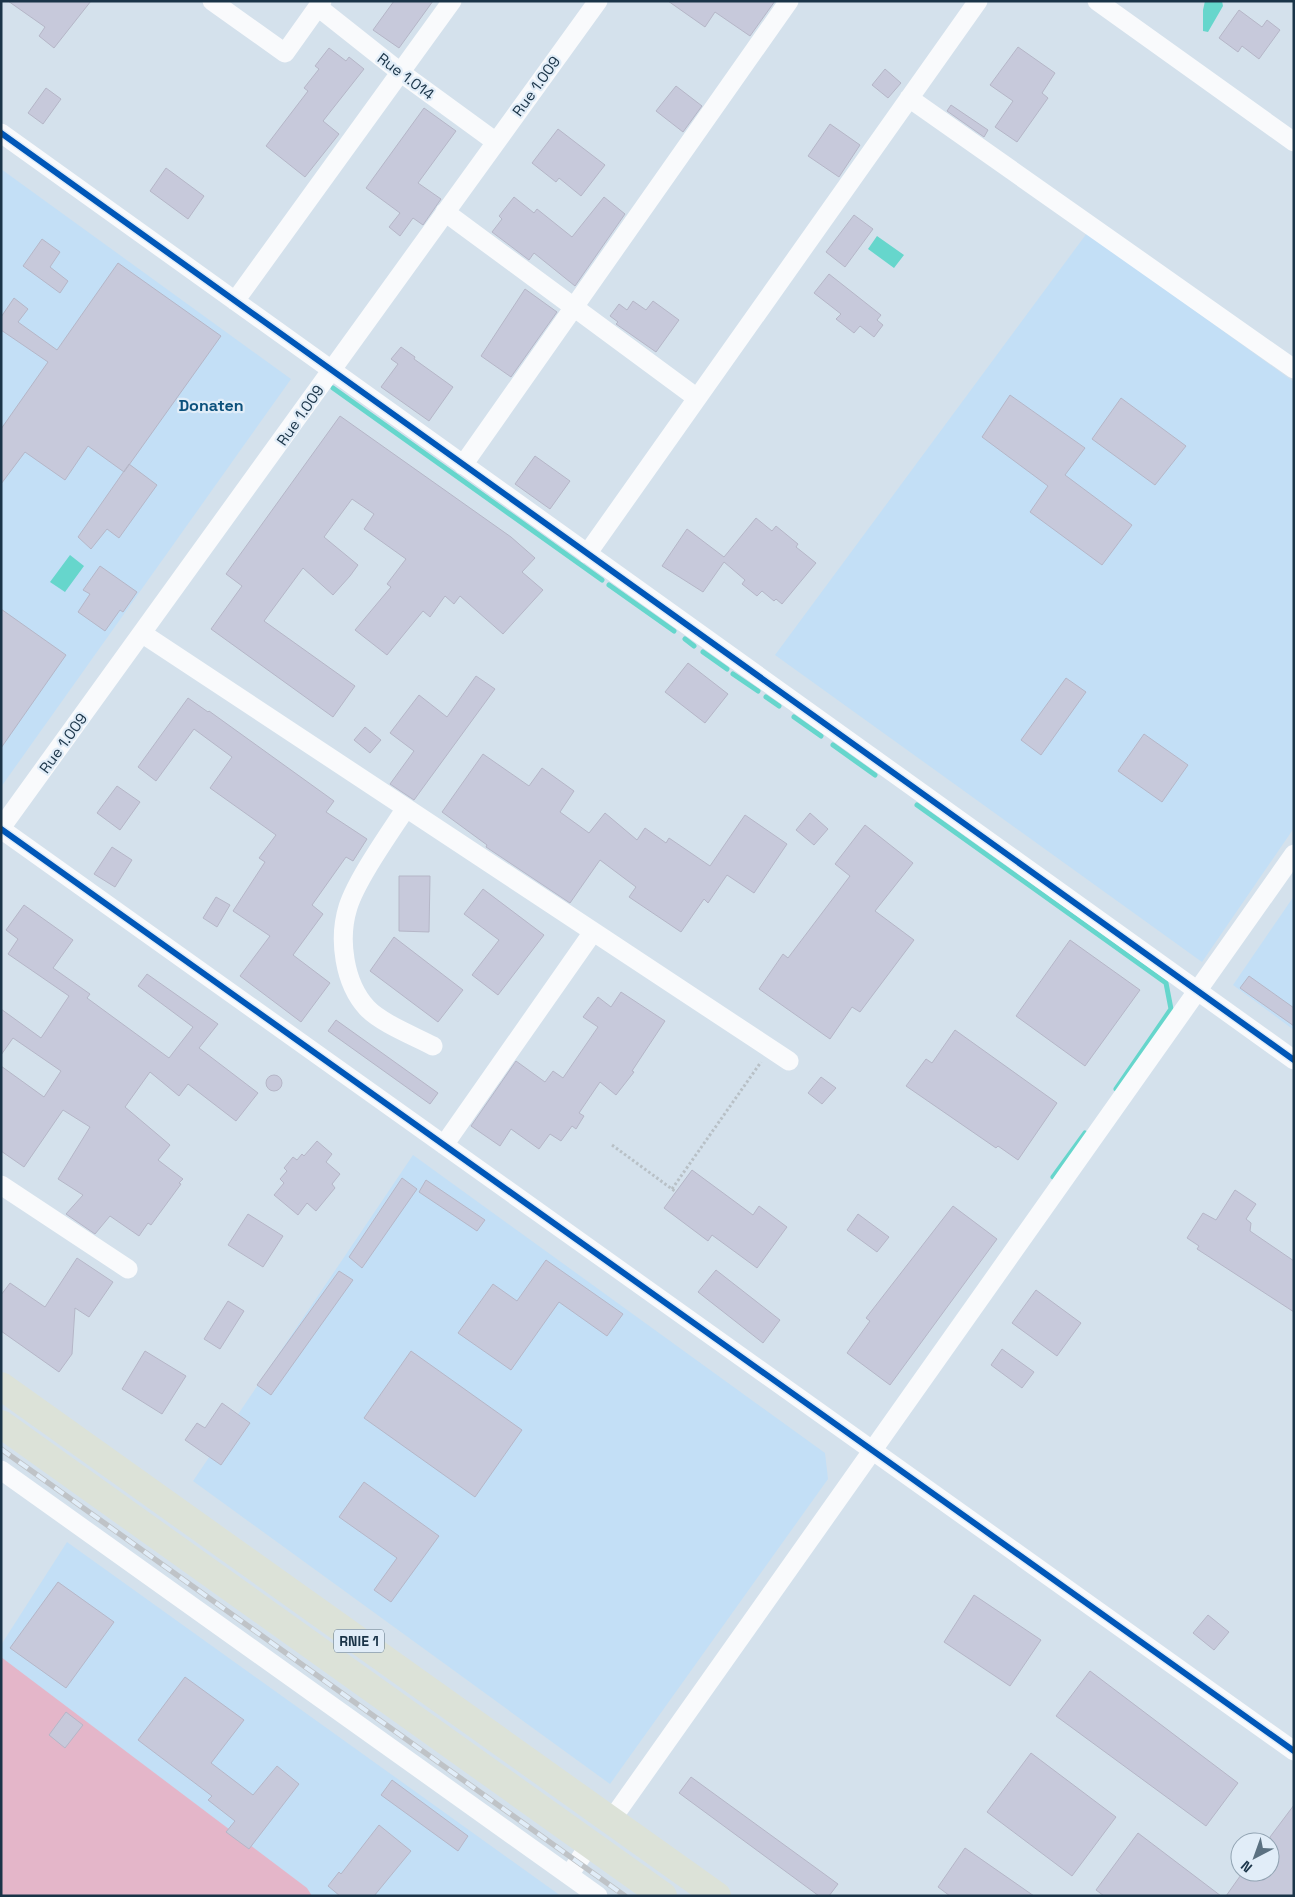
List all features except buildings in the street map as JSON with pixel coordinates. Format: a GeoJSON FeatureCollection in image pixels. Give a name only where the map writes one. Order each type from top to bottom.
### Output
{"type":"FeatureCollection","features":[{"type":"Feature","properties":{"kind":"highway","name":"RNIE 1"},"geometry":{"type":"LineString","coordinates":[[1,1386],[612,1819],[717,1896]]}},
{"type":"Feature","properties":{"kind":"highway","name":"RNIE 1"},"geometry":{"type":"LineString","coordinates":[[1,1424],[663,1896]]}},
{"type":"Feature","properties":{"kind":"street"},"geometry":{"type":"LineString","coordinates":[[212,1],[285,53],[320,4]]}},
{"type":"Feature","properties":{"kind":"street"},"geometry":{"type":"LineString","coordinates":[[235,301],[452,1]]}},
{"type":"Feature","properties":{"kind":"street","name":"Rue 1.009"},"geometry":{"type":"LineString","coordinates":[[1,829],[598,1]]}},
{"type":"Feature","properties":{"kind":"street"},"geometry":{"type":"LineString","coordinates":[[463,465],[789,1]]}},
{"type":"Feature","properties":{"kind":"street"},"geometry":{"type":"LineString","coordinates":[[587,554],[978,1]]}},
{"type":"Feature","properties":{"kind":"street"},"geometry":{"type":"LineString","coordinates":[[1097,1],[1294,142]]}},
{"type":"Feature","properties":{"kind":"street","name":"Rue 1.014"},"geometry":{"type":"LineString","coordinates":[[320,4],[400,72],[496,142]]}},
{"type":"Feature","properties":{"kind":"street"},"geometry":{"type":"LineString","coordinates":[[909,98],[1294,369]]}},
{"type":"Feature","properties":{"kind":"street"},"geometry":{"type":"LineString","coordinates":[[1,133],[1294,1060]]}},
{"type":"Feature","properties":{"kind":"street"},"geometry":{"type":"LineString","coordinates":[[445,212],[697,398]]}},
{"type":"Feature","properties":{"kind":"street"},"geometry":{"type":"LineString","coordinates":[[143,634],[789,1061]]}},
{"type":"Feature","properties":{"kind":"street"},"geometry":{"type":"LineString","coordinates":[[406,808],[387,837],[348,906],[346,964],[354,990],[368,1010],[433,1046]]}},
{"type":"Feature","properties":{"kind":"street"},"geometry":{"type":"LineString","coordinates":[[1,829],[1294,1751]]}},
{"type":"Feature","properties":{"kind":"street"},"geometry":{"type":"LineString","coordinates":[[612,1819],[1294,854]]}},
{"type":"Feature","properties":{"kind":"street"},"geometry":{"type":"LineString","coordinates":[[444,1145],[593,932]]}},
{"type":"Feature","properties":{"kind":"street"},"geometry":{"type":"LineString","coordinates":[[1,1185],[128,1269]]}},
{"type":"Feature","properties":{"kind":"street"},"geometry":{"type":"LineString","coordinates":[[1,1470],[598,1896]]}},
{"type":"Feature","properties":{"kind":"street"},"geometry":{"type":"LineString","coordinates":[[569,1874],[590,1844]]}},
{"type":"Feature","properties":{"kind":"path"},"geometry":{"type":"LineString","coordinates":[[672,1188],[770,1049]]}},
{"type":"Feature","properties":{"kind":"path"},"geometry":{"type":"LineString","coordinates":[[612,1145],[676,1192]]}},
{"type":"Feature","properties":{"kind":"shaded area"},"geometry":{"type":"Polygon","coordinates":[[[1205,1],[1222,1],[1223,6],[1208,32],[1203,31],[1205,1]]]}},
{"type":"Feature","properties":{"kind":"shaded area"},"geometry":{"type":"Polygon","coordinates":[[[1,169],[291,379],[1,787],[1,169]]]}},
{"type":"Feature","properties":{"kind":"shaded area"},"geometry":{"type":"Polygon","coordinates":[[[1087,233],[1294,382],[1294,828],[1202,962],[775,655],[1087,233]]]}},
{"type":"Feature","properties":{"kind":"shaded area"},"geometry":{"type":"Polygon","coordinates":[[[877,236],[904,255],[894,268],[868,249],[877,236]]]}},
{"type":"Feature","properties":{"kind":"shaded area"},"geometry":{"type":"Polygon","coordinates":[[[70,555],[84,566],[65,592],[50,582],[70,555]]]}},
{"type":"Feature","properties":{"kind":"shaded area"},"geometry":{"type":"Polygon","coordinates":[[[1294,896],[1294,1030],[1233,985],[1294,896]]]}},
{"type":"Feature","properties":{"kind":"shaded area"},"geometry":{"type":"Polygon","coordinates":[[[413,1155],[825,1453],[828,1479],[610,1784],[193,1481],[413,1155]]]}},
{"type":"Feature","properties":{"kind":"shaded area"},"geometry":{"type":"Polygon","coordinates":[[[67,1542],[561,1896],[234,1896],[1,1731],[1,1645],[67,1542]]]}},
{"type":"Feature","properties":{"kind":"shaded area"},"geometry":{"type":"Polygon","coordinates":[[[1,1657],[307,1888],[312,1896],[1,1896],[1,1657]]]}},
{"type":"Feature","properties":{"kind":"waterway"},"geometry":{"type":"LineString","coordinates":[[333,388],[602,580]]}},
{"type":"Feature","properties":{"kind":"waterway"},"geometry":{"type":"LineString","coordinates":[[609,585],[674,631]]}},
{"type":"Feature","properties":{"kind":"waterway"},"geometry":{"type":"LineString","coordinates":[[685,639],[694,646]]}},
{"type":"Feature","properties":{"kind":"waterway"},"geometry":{"type":"LineString","coordinates":[[703,652],[727,669]]}},
{"type":"Feature","properties":{"kind":"waterway"},"geometry":{"type":"LineString","coordinates":[[733,674],[758,691]]}},
{"type":"Feature","properties":{"kind":"waterway"},"geometry":{"type":"LineString","coordinates":[[766,697],[779,706]]}},
{"type":"Feature","properties":{"kind":"waterway"},"geometry":{"type":"LineString","coordinates":[[794,717],[821,736]]}},
{"type":"Feature","properties":{"kind":"waterway"},"geometry":{"type":"LineString","coordinates":[[833,745],[875,775]]}},
{"type":"Feature","properties":{"kind":"waterway"},"geometry":{"type":"LineString","coordinates":[[917,805],[1166,983],[1171,1009],[1116,1089]]}},
{"type":"Feature","properties":{"kind":"waterway"},"geometry":{"type":"LineString","coordinates":[[1053,1177],[1085,1133]]}},
{"type":"Feature","properties":{"kind":"railway"},"geometry":{"type":"LineString","coordinates":[[1,1449],[625,1896]]}},
{"type":"Feature","properties":{"kind":"cycle path"},"geometry":{"type":"LineString","coordinates":[[1,133],[1294,1060]]}},
{"type":"Feature","properties":{"kind":"cycle path"},"geometry":{"type":"LineString","coordinates":[[1,829],[1294,1751]]}},
{"type":"Feature","properties":{"kind":"district","name":"Donaten"},"geometry":{"type":"Point","coordinates":[211,405]}}]}
